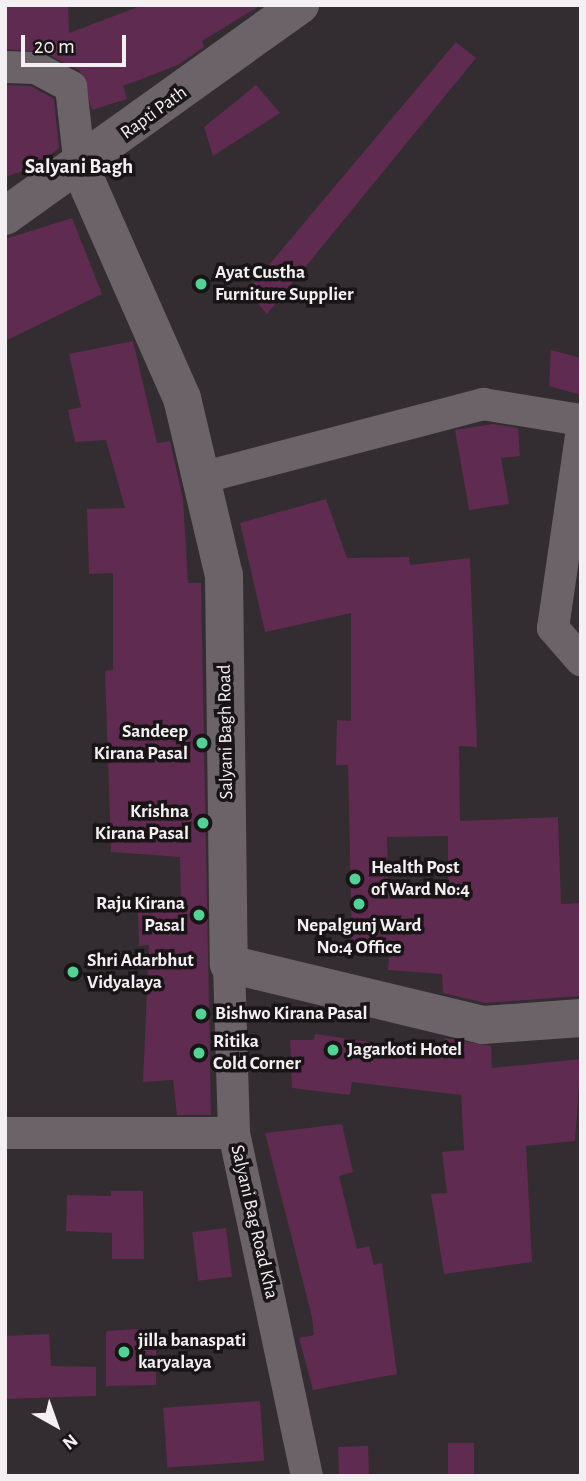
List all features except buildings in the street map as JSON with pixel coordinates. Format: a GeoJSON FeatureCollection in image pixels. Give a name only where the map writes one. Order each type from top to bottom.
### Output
{"type":"FeatureCollection","features":[{"type":"Feature","properties":{"kind":"street","name":"Rapti Path"},"geometry":{"type":"LineString","coordinates":[[5,216],[80,167],[300,5]]}},
{"type":"Feature","properties":{"kind":"street"},"geometry":{"type":"LineString","coordinates":[[5,67],[36,68],[71,88],[80,167]]}},
{"type":"Feature","properties":{"kind":"street","name":"Salyani Bagh Road"},"geometry":{"type":"LineString","coordinates":[[80,167],[167,358],[201,478],[224,575],[229,964]]}},
{"type":"Feature","properties":{"kind":"street"},"geometry":{"type":"LineString","coordinates":[[201,478],[483,404],[581,420]]}},
{"type":"Feature","properties":{"kind":"street"},"geometry":{"type":"LineString","coordinates":[[581,436],[553,628],[581,660]]}},
{"type":"Feature","properties":{"kind":"street"},"geometry":{"type":"LineString","coordinates":[[229,964],[483,1025],[581,1018]]}},
{"type":"Feature","properties":{"kind":"street","name":"Salyani Bag Road Kha"},"geometry":{"type":"LineString","coordinates":[[229,964],[234,1133],[307,1476]]}},
{"type":"Feature","properties":{"kind":"street"},"geometry":{"type":"LineString","coordinates":[[5,1133],[234,1133]]}},
{"type":"Feature","properties":{"kind":"place","name":"Ayat Custha Furniture Supplier"},"geometry":{"type":"Point","coordinates":[201,284]}},
{"type":"Feature","properties":{"kind":"place","name":"Sandeep Kirana Pasal"},"geometry":{"type":"Point","coordinates":[202,743]}},
{"type":"Feature","properties":{"kind":"place","name":"Krishna Kirana Pasal"},"geometry":{"type":"Point","coordinates":[203,823]}},
{"type":"Feature","properties":{"kind":"place","name":"Health Post of Ward No:4"},"geometry":{"type":"Point","coordinates":[355,879]}},
{"type":"Feature","properties":{"kind":"place","name":"Nepalgunj Ward No:4 Office"},"geometry":{"type":"Point","coordinates":[359,904]}},
{"type":"Feature","properties":{"kind":"place","name":"Raju Kirana Pasal"},"geometry":{"type":"Point","coordinates":[199,915]}},
{"type":"Feature","properties":{"kind":"place","name":"Shri Adarbhut Vidyalaya"},"geometry":{"type":"Point","coordinates":[73,972]}},
{"type":"Feature","properties":{"kind":"place","name":"Bishwo Kirana Pasal"},"geometry":{"type":"Point","coordinates":[201,1014]}},
{"type":"Feature","properties":{"kind":"place","name":"Jagarkoti Hotel"},"geometry":{"type":"Point","coordinates":[333,1050]}},
{"type":"Feature","properties":{"kind":"place","name":"Ritika Cold Corner"},"geometry":{"type":"Point","coordinates":[199,1053]}},
{"type":"Feature","properties":{"kind":"place","name":"jilla banaspati karyalaya"},"geometry":{"type":"Point","coordinates":[124,1352]}},
{"type":"Feature","properties":{"kind":"district","name":"Salyani Bagh"},"geometry":{"type":"Point","coordinates":[79,167]}}]}
